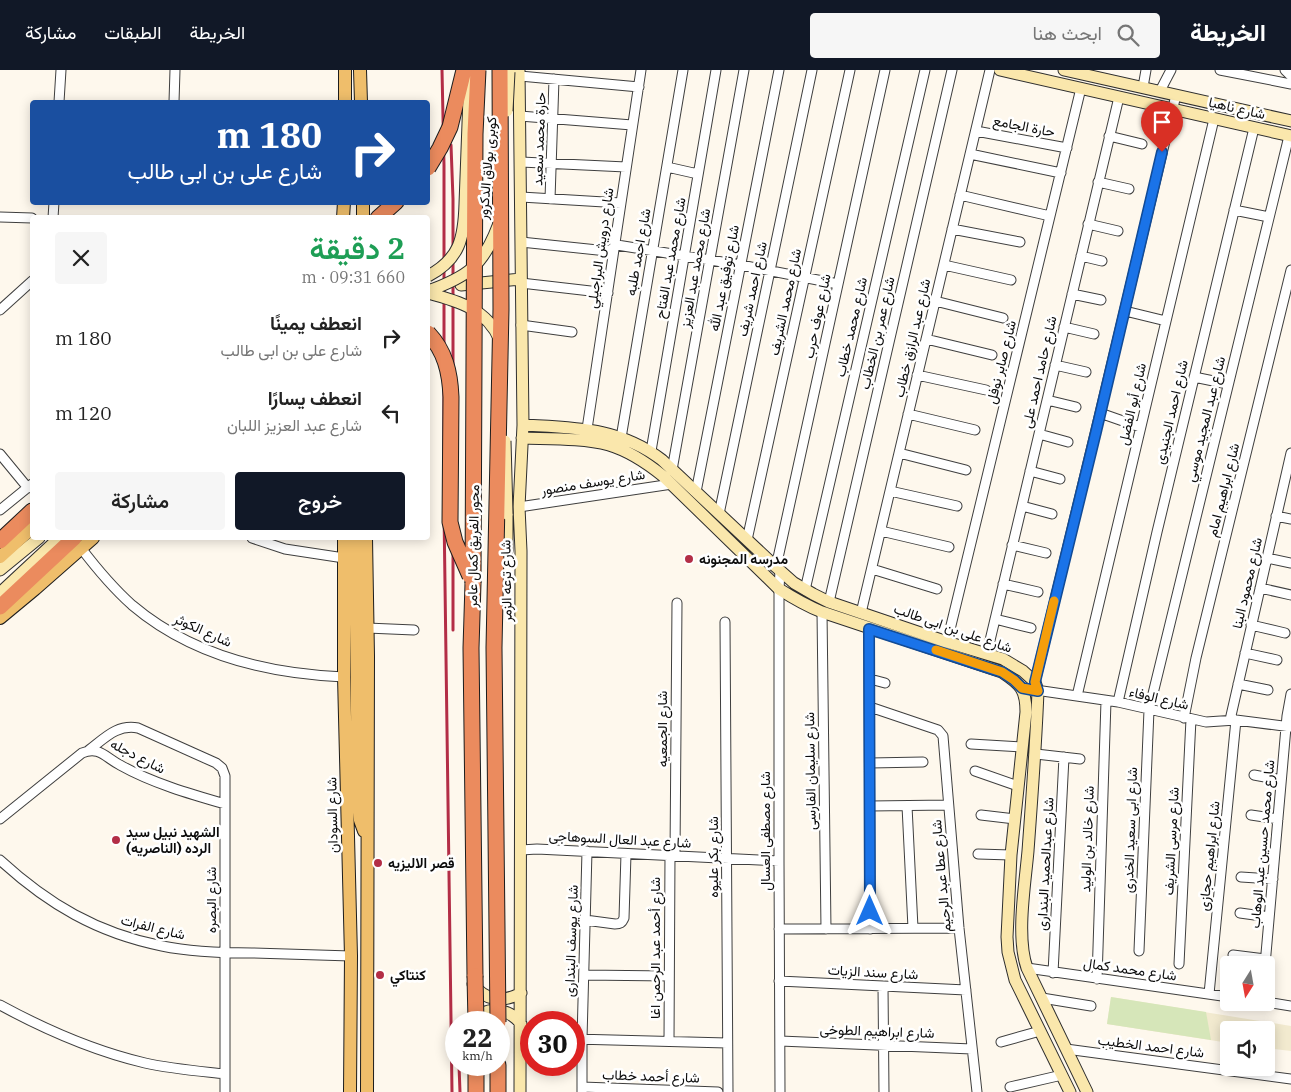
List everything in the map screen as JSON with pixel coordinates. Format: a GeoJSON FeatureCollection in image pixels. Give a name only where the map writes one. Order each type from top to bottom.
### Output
{"type":"FeatureCollection","features":[{"type":"Feature","properties":{"kind":"highway"},"geometry":{"type":"LineString","coordinates":[[430,165],[450,126],[464,70]]}},
{"type":"Feature","properties":{"kind":"highway","name":"محور الفريق كمال عامر"},"geometry":{"type":"LineString","coordinates":[[474,1011],[470,648],[473,583],[475,134],[478,70]]}},
{"type":"Feature","properties":{"kind":"highway","name":"محور الفريق كمال عامر"},"geometry":{"type":"LineString","coordinates":[[498,1011],[494,648],[502,309],[511,72]]}},
{"type":"Feature","properties":{"kind":"highway"},"geometry":{"type":"LineString","coordinates":[[381,215],[393,205]]}},
{"type":"Feature","properties":{"kind":"highway"},"geometry":{"type":"LineString","coordinates":[[430,336],[440,349],[449,377],[451,397],[450,522],[455,542],[473,583]]}},
{"type":"Feature","properties":{"kind":"highway"},"geometry":{"type":"LineString","coordinates":[[0,541],[30,513]]}},
{"type":"Feature","properties":{"kind":"highway"},"geometry":{"type":"LineString","coordinates":[[0,607],[78,543]]}},
{"type":"Feature","properties":{"kind":"highway"},"geometry":{"type":"LineString","coordinates":[[476,1076],[476,1092]]}},
{"type":"Feature","properties":{"kind":"highway"},"geometry":{"type":"LineString","coordinates":[[498,1076],[498,1092]]}},
{"type":"Feature","properties":{"kind":"main road"},"geometry":{"type":"LineString","coordinates":[[345,70],[345,100]]}},
{"type":"Feature","properties":{"kind":"main road"},"geometry":{"type":"LineString","coordinates":[[360,70],[361,100]]}},
{"type":"Feature","properties":{"kind":"main road"},"geometry":{"type":"LineString","coordinates":[[0,557],[30,530]]}},
{"type":"Feature","properties":{"kind":"main road","name":"شارع السودان"},"geometry":{"type":"LineString","coordinates":[[344,540],[344,678],[351,956],[350,1092]]}},
{"type":"Feature","properties":{"kind":"main road"},"geometry":{"type":"LineString","coordinates":[[355,540],[358,795],[360,820],[368,838]]}},
{"type":"Feature","properties":{"kind":"main road"},"geometry":{"type":"LineString","coordinates":[[366,540],[367,1092]]}},
{"type":"Feature","properties":{"kind":"main road"},"geometry":{"type":"LineString","coordinates":[[0,618],[35,589],[78,543]]}},
{"type":"Feature","properties":{"kind":"street"},"geometry":{"type":"LineString","coordinates":[[59,100],[61,70]]}},
{"type":"Feature","properties":{"kind":"street"},"geometry":{"type":"LineString","coordinates":[[174,100],[175,70]]}},
{"type":"Feature","properties":{"kind":"street","name":"كوبرى بولاق الدكرور"},"geometry":{"type":"LineString","coordinates":[[430,275],[447,262],[456,250],[462,237],[470,70]]}},
{"type":"Feature","properties":{"kind":"street","name":"شارع درويش البراجيلي"},"geometry":{"type":"LineString","coordinates":[[587,430],[641,70]]}},
{"type":"Feature","properties":{"kind":"street","name":"شارع احمد طلبه"},"geometry":{"type":"LineString","coordinates":[[621,438],[683,70]]}},
{"type":"Feature","properties":{"kind":"street","name":"شارع محمد عبد الفتاح"},"geometry":{"type":"LineString","coordinates":[[651,451],[716,70]]}},
{"type":"Feature","properties":{"kind":"street","name":"شارع محمد عبد العزيز"},"geometry":{"type":"LineString","coordinates":[[672,470],[744,70]]}},
{"type":"Feature","properties":{"kind":"street","name":"شارع توفيق عبد الله"},"geometry":{"type":"LineString","coordinates":[[696,492],[779,70]]}},
{"type":"Feature","properties":{"kind":"street","name":"شارع احمد شريف"},"geometry":{"type":"LineString","coordinates":[[719,514],[812,70]]}},
{"type":"Feature","properties":{"kind":"street","name":"شارع محمد الشريف"},"geometry":{"type":"LineString","coordinates":[[747,540],[850,70]]}},
{"type":"Feature","properties":{"kind":"street","name":"شارع عوف حرب"},"geometry":{"type":"LineString","coordinates":[[778,569],[885,70]]}},
{"type":"Feature","properties":{"kind":"street","name":"شارع محمد خطاب"},"geometry":{"type":"LineString","coordinates":[[805,590],[925,70]]}},
{"type":"Feature","properties":{"kind":"street","name":"شارع عمر بن الخطاب"},"geometry":{"type":"LineString","coordinates":[[830,602],[952,70]]}},
{"type":"Feature","properties":{"kind":"street","name":"شارع عبد الرازق خطاب"},"geometry":{"type":"LineString","coordinates":[[861,613],[990,70]]}},
{"type":"Feature","properties":{"kind":"street","name":"شارع ناهيا"},"geometry":{"type":"LineString","coordinates":[[1000,70],[1290,136]]}},
{"type":"Feature","properties":{"kind":"street","name":"شارع ناهيا"},"geometry":{"type":"LineString","coordinates":[[1064,70],[1109,75],[1142,87],[1291,121]]}},
{"type":"Feature","properties":{"kind":"street"},"geometry":{"type":"LineString","coordinates":[[1142,87],[1146,70]]}},
{"type":"Feature","properties":{"kind":"street"},"geometry":{"type":"LineString","coordinates":[[1160,91],[1170,70]]}},
{"type":"Feature","properties":{"kind":"street"},"geometry":{"type":"LineString","coordinates":[[1285,70],[1291,76]]}},
{"type":"Feature","properties":{"kind":"street"},"geometry":{"type":"LineString","coordinates":[[1226,71],[1291,84]]}},
{"type":"Feature","properties":{"kind":"street"},"geometry":{"type":"LineString","coordinates":[[511,72],[554,79],[639,87]]}},
{"type":"Feature","properties":{"kind":"street","name":"كوبرى بولاق الدكرور"},"geometry":{"type":"LineString","coordinates":[[430,291],[461,277],[471,269],[484,256],[499,223],[503,195],[511,72]]}},
{"type":"Feature","properties":{"kind":"street","name":"شارع ترعه الزمر"},"geometry":{"type":"LineString","coordinates":[[511,72],[520,116],[521,162],[523,425],[519,507],[521,551],[521,1011]]}},
{"type":"Feature","properties":{"kind":"street","name":"حارة محمد سعيد"},"geometry":{"type":"LineString","coordinates":[[550,199],[554,79]]}},
{"type":"Feature","properties":{"kind":"street","name":"شارع صابر نوفل"},"geometry":{"type":"LineString","coordinates":[[947,642],[1081,88]]}},
{"type":"Feature","properties":{"kind":"street"},"geometry":{"type":"LineString","coordinates":[[1087,1092],[1023,958],[1022,934],[1036,754],[1036,686],[1176,95]]}},
{"type":"Feature","properties":{"kind":"street","name":"شارع حامد احمد على"},"geometry":{"type":"LineString","coordinates":[[987,653],[1118,97]]}},
{"type":"Feature","properties":{"kind":"street"},"geometry":{"type":"LineString","coordinates":[[520,116],[632,125]]}},
{"type":"Feature","properties":{"kind":"street","name":"شارع أبو الفضل"},"geometry":{"type":"LineString","coordinates":[[1077,696],[1214,118]]}},
{"type":"Feature","properties":{"kind":"street","name":"شارع احمد الجنيدى"},"geometry":{"type":"LineString","coordinates":[[1118,702],[1254,128]]}},
{"type":"Feature","properties":{"kind":"street","name":"حارة الجامع"},"geometry":{"type":"LineString","coordinates":[[976,131],[1067,148]]}},
{"type":"Feature","properties":{"kind":"street"},"geometry":{"type":"LineString","coordinates":[[1109,136],[1142,144]]}},
{"type":"Feature","properties":{"kind":"street","name":"شارع عبد المجيد موسي"},"geometry":{"type":"LineString","coordinates":[[1149,710],[1290,136]]}},
{"type":"Feature","properties":{"kind":"street"},"geometry":{"type":"LineString","coordinates":[[970,154],[1061,172]]}},
{"type":"Feature","properties":{"kind":"street"},"geometry":{"type":"LineString","coordinates":[[521,162],[626,167]]}},
{"type":"Feature","properties":{"kind":"street"},"geometry":{"type":"LineString","coordinates":[[667,168],[698,174]]}},
{"type":"Feature","properties":{"kind":"street"},"geometry":{"type":"LineString","coordinates":[[1098,182],[1129,189]]}},
{"type":"Feature","properties":{"kind":"street"},"geometry":{"type":"LineString","coordinates":[[960,195],[1050,216]]}},
{"type":"Feature","properties":{"kind":"street"},"geometry":{"type":"LineString","coordinates":[[521,198],[621,203]]}},
{"type":"Feature","properties":{"kind":"street"},"geometry":{"type":"LineString","coordinates":[[1234,210],[1269,217]]}},
{"type":"Feature","properties":{"kind":"street"},"geometry":{"type":"LineString","coordinates":[[0,216],[30,218]]}},
{"type":"Feature","properties":{"kind":"street"},"geometry":{"type":"LineString","coordinates":[[1088,224],[1118,231]]}},
{"type":"Feature","properties":{"kind":"street"},"geometry":{"type":"LineString","coordinates":[[952,229],[1020,242]]}},
{"type":"Feature","properties":{"kind":"street"},"geometry":{"type":"LineString","coordinates":[[521,242],[607,251],[617,245],[741,265],[838,284]]}},
{"type":"Feature","properties":{"kind":"street"},"geometry":{"type":"LineString","coordinates":[[1081,256],[1102,261]]}},
{"type":"Feature","properties":{"kind":"street"},"geometry":{"type":"LineString","coordinates":[[944,264],[1012,280]]}},
{"type":"Feature","properties":{"kind":"street","name":"شارع ابراهيم امام"},"geometry":{"type":"LineString","coordinates":[[1188,719],[1198,649],[1291,270]]}},
{"type":"Feature","properties":{"kind":"street"},"geometry":{"type":"LineString","coordinates":[[461,285],[521,281],[608,293]]}},
{"type":"Feature","properties":{"kind":"street"},"geometry":{"type":"LineString","coordinates":[[0,310],[30,283]]}},
{"type":"Feature","properties":{"kind":"street"},"geometry":{"type":"LineString","coordinates":[[430,293],[460,303],[480,313],[496,331],[500,340],[504,364],[507,551]]}},
{"type":"Feature","properties":{"kind":"street"},"geometry":{"type":"LineString","coordinates":[[1072,294],[1101,300]]}},
{"type":"Feature","properties":{"kind":"street"},"geometry":{"type":"LineString","coordinates":[[935,301],[1003,318]]}},
{"type":"Feature","properties":{"kind":"street"},"geometry":{"type":"LineString","coordinates":[[1124,311],[1166,321]]}},
{"type":"Feature","properties":{"kind":"street"},"geometry":{"type":"LineString","coordinates":[[521,325],[538,323],[572,332]]}},
{"type":"Feature","properties":{"kind":"street"},"geometry":{"type":"LineString","coordinates":[[1064,327],[1094,334]]}},
{"type":"Feature","properties":{"kind":"street"},"geometry":{"type":"LineString","coordinates":[[926,339],[992,355]]}},
{"type":"Feature","properties":{"kind":"street"},"geometry":{"type":"LineString","coordinates":[[1055,364],[1086,372]]}},
{"type":"Feature","properties":{"kind":"street"},"geometry":{"type":"LineString","coordinates":[[917,375],[986,390]]}},
{"type":"Feature","properties":{"kind":"street"},"geometry":{"type":"LineString","coordinates":[[1194,377],[1228,384]]}},
{"type":"Feature","properties":{"kind":"street"},"geometry":{"type":"LineString","coordinates":[[1047,400],[1076,407]]}},
{"type":"Feature","properties":{"kind":"street"},"geometry":{"type":"LineString","coordinates":[[1100,413],[1140,427]]}},
{"type":"Feature","properties":{"kind":"street"},"geometry":{"type":"LineString","coordinates":[[908,414],[975,430]]}},
{"type":"Feature","properties":{"kind":"street","name":"شارع على بن ابى طالب"},"geometry":{"type":"LineString","coordinates":[[523,425],[604,432],[651,451],[778,569],[805,590],[830,602],[861,613],[947,642],[987,653],[1013,664],[1023,671],[1036,686]]}},
{"type":"Feature","properties":{"kind":"street"},"geometry":{"type":"LineString","coordinates":[[1039,434],[1068,442]]}},
{"type":"Feature","properties":{"kind":"street","name":"شارع على بن ابى طالب"},"geometry":{"type":"LineString","coordinates":[[522,438],[583,441],[609,445],[645,462],[672,484],[778,589],[822,612],[1002,672],[1022,688]]}},
{"type":"Feature","properties":{"kind":"street"},"geometry":{"type":"LineString","coordinates":[[899,453],[966,470]]}},
{"type":"Feature","properties":{"kind":"street","name":"شارع محمود البنا"},"geometry":{"type":"LineString","coordinates":[[1233,720],[1238,684],[1280,499],[1289,470],[1291,453]]}},
{"type":"Feature","properties":{"kind":"street"},"geometry":{"type":"LineString","coordinates":[[0,454],[30,486],[0,510]]}},
{"type":"Feature","properties":{"kind":"street"},"geometry":{"type":"LineString","coordinates":[[1030,471],[1060,479]]}},
{"type":"Feature","properties":{"kind":"street","name":"شارع يوسف منصور"},"geometry":{"type":"LineString","coordinates":[[519,507],[672,484]]}},
{"type":"Feature","properties":{"kind":"street"},"geometry":{"type":"LineString","coordinates":[[890,492],[957,506]]}},
{"type":"Feature","properties":{"kind":"street"},"geometry":{"type":"LineString","coordinates":[[1280,499],[1291,502]]}},
{"type":"Feature","properties":{"kind":"street"},"geometry":{"type":"LineString","coordinates":[[1022,506],[1052,514]]}},
{"type":"Feature","properties":{"kind":"street"},"geometry":{"type":"LineString","coordinates":[[1276,516],[1291,519]]}},
{"type":"Feature","properties":{"kind":"street"},"geometry":{"type":"LineString","coordinates":[[881,531],[949,547]]}},
{"type":"Feature","properties":{"kind":"street"},"geometry":{"type":"LineString","coordinates":[[0,570],[37,540]]}},
{"type":"Feature","properties":{"kind":"street"},"geometry":{"type":"LineString","coordinates":[[0,593],[57,540]]}},
{"type":"Feature","properties":{"kind":"street"},"geometry":{"type":"LineString","coordinates":[[258,540],[285,549],[344,558]]}},
{"type":"Feature","properties":{"kind":"street","name":"شارع الكوثر"},"geometry":{"type":"LineString","coordinates":[[78,543],[103,576],[132,605],[165,629],[183,639],[226,656],[263,667],[310,675],[344,678]]}},
{"type":"Feature","properties":{"kind":"street"},"geometry":{"type":"LineString","coordinates":[[1012,545],[1046,553]]}},
{"type":"Feature","properties":{"kind":"street"},"geometry":{"type":"LineString","coordinates":[[1267,558],[1291,563]]}},
{"type":"Feature","properties":{"kind":"street","name":"شارع مصطفى العسال"},"geometry":{"type":"LineString","coordinates":[[778,569],[780,1092]]}},
{"type":"Feature","properties":{"kind":"street"},"geometry":{"type":"LineString","coordinates":[[872,569],[937,589]]}},
{"type":"Feature","properties":{"kind":"street"},"geometry":{"type":"LineString","coordinates":[[1003,584],[1038,592]]}},
{"type":"Feature","properties":{"kind":"street"},"geometry":{"type":"LineString","coordinates":[[1260,588],[1291,596]]}},
{"type":"Feature","properties":{"kind":"street","name":"شارع الجمعيه"},"geometry":{"type":"LineString","coordinates":[[672,855],[677,602]]}},
{"type":"Feature","properties":{"kind":"street","name":"شارع سليمان الفارسى"},"geometry":{"type":"LineString","coordinates":[[822,612],[826,929]]}},
{"type":"Feature","properties":{"kind":"street"},"geometry":{"type":"LineString","coordinates":[[995,619],[1030,628]]}},
{"type":"Feature","properties":{"kind":"street","name":"شارع بكر عليوه"},"geometry":{"type":"LineString","coordinates":[[725,622],[728,1092]]}},
{"type":"Feature","properties":{"kind":"street"},"geometry":{"type":"LineString","coordinates":[[1251,625],[1285,633]]}},
{"type":"Feature","properties":{"kind":"street"},"geometry":{"type":"LineString","coordinates":[[367,628],[414,630]]}},
{"type":"Feature","properties":{"kind":"street"},"geometry":{"type":"LineString","coordinates":[[869,629],[870,929]]}},
{"type":"Feature","properties":{"kind":"street"},"geometry":{"type":"LineString","coordinates":[[1245,653],[1277,660]]}},
{"type":"Feature","properties":{"kind":"street"},"geometry":{"type":"LineString","coordinates":[[870,679],[885,683]]}},
{"type":"Feature","properties":{"kind":"street"},"geometry":{"type":"LineString","coordinates":[[1238,684],[1268,690]]}},
{"type":"Feature","properties":{"kind":"street","name":"شارع الوفاء"},"geometry":{"type":"LineString","coordinates":[[1022,688],[1036,686],[1077,696],[1118,702],[1188,719],[1212,722],[1233,720],[1289,727]]}},
{"type":"Feature","properties":{"kind":"street"},"geometry":{"type":"LineString","coordinates":[[1022,688],[1026,704],[1010,855],[1008,952],[1015,980],[1070,1092]]}},
{"type":"Feature","properties":{"kind":"street","name":"شارع محمد حسين عبد الوهاب"},"geometry":{"type":"LineString","coordinates":[[1266,956],[1281,780],[1289,727],[1291,694]]}},
{"type":"Feature","properties":{"kind":"street","name":"شارع خالد بن الوليد"},"geometry":{"type":"LineString","coordinates":[[1097,979],[1106,701]]}},
{"type":"Feature","properties":{"kind":"street","name":"شارع عطا عبد الرحيم"},"geometry":{"type":"LineString","coordinates":[[870,707],[938,730],[943,736],[959,928],[977,1092]]}},
{"type":"Feature","properties":{"kind":"street","name":"شارع ابى سعيد الخدرى"},"geometry":{"type":"LineString","coordinates":[[1138,951],[1149,710]]}},
{"type":"Feature","properties":{"kind":"street","name":"شارع مرسى الشريف"},"geometry":{"type":"LineString","coordinates":[[1179,964],[1188,719]]}},
{"type":"Feature","properties":{"kind":"street","name":"شارع ابراهيم حجازى"},"geometry":{"type":"LineString","coordinates":[[1209,994],[1233,720]]}},
{"type":"Feature","properties":{"kind":"street","name":"شارع البصره"},"geometry":{"type":"LineString","coordinates":[[89,750],[118,729],[126,727],[138,728],[216,762],[222,768],[225,776],[225,1092]]}},
{"type":"Feature","properties":{"kind":"street"},"geometry":{"type":"LineString","coordinates":[[971,744],[1022,747]]}},
{"type":"Feature","properties":{"kind":"street","name":"شارع دجله"},"geometry":{"type":"LineString","coordinates":[[0,819],[82,753],[89,750],[98,750],[120,765],[154,780],[198,797],[225,804]]}},
{"type":"Feature","properties":{"kind":"street"},"geometry":{"type":"LineString","coordinates":[[1036,754],[1080,759]]}},
{"type":"Feature","properties":{"kind":"street","name":"شارع عبدالحميد البندارى"},"geometry":{"type":"LineString","coordinates":[[1053,973],[1064,757]]}},
{"type":"Feature","properties":{"kind":"street"},"geometry":{"type":"LineString","coordinates":[[870,763],[923,762]]}},
{"type":"Feature","properties":{"kind":"street"},"geometry":{"type":"LineString","coordinates":[[976,771],[1018,786]]}},
{"type":"Feature","properties":{"kind":"street"},"geometry":{"type":"LineString","coordinates":[[1254,776],[1281,780]]}},
{"type":"Feature","properties":{"kind":"street"},"geometry":{"type":"LineString","coordinates":[[870,806],[948,805]]}},
{"type":"Feature","properties":{"kind":"street"},"geometry":{"type":"LineString","coordinates":[[908,806],[913,928]]}},
{"type":"Feature","properties":{"kind":"street"},"geometry":{"type":"LineString","coordinates":[[981,815],[1014,819]]}},
{"type":"Feature","properties":{"kind":"street"},"geometry":{"type":"LineString","coordinates":[[1251,815],[1278,819]]}},
{"type":"Feature","properties":{"kind":"street","name":"شارع عبد العال السوهاجى"},"geometry":{"type":"LineString","coordinates":[[521,850],[587,851],[778,862]]}},
{"type":"Feature","properties":{"kind":"street","name":"شارع يوسف البندارى"},"geometry":{"type":"LineString","coordinates":[[581,1011],[584,975],[587,851]]}},
{"type":"Feature","properties":{"kind":"street"},"geometry":{"type":"LineString","coordinates":[[585,920],[615,924],[622,922],[624,918],[626,854]]}},
{"type":"Feature","properties":{"kind":"street"},"geometry":{"type":"LineString","coordinates":[[978,854],[1010,855]]}},
{"type":"Feature","properties":{"kind":"street","name":"شارع أحمد عبد الرحمن اغا"},"geometry":{"type":"LineString","coordinates":[[668,1041],[672,855]]}},
{"type":"Feature","properties":{"kind":"street","name":"شارع الفرات"},"geometry":{"type":"LineString","coordinates":[[0,860],[22,880],[48,899],[75,915],[132,939],[193,951],[351,956]]}},
{"type":"Feature","properties":{"kind":"street"},"geometry":{"type":"LineString","coordinates":[[1241,877],[1272,879]]}},
{"type":"Feature","properties":{"kind":"street"},"geometry":{"type":"LineString","coordinates":[[1240,913],[1269,917]]}},
{"type":"Feature","properties":{"kind":"street"},"geometry":{"type":"LineString","coordinates":[[779,929],[959,928]]}},
{"type":"Feature","properties":{"kind":"street"},"geometry":{"type":"LineString","coordinates":[[1233,955],[1238,956]]}},
{"type":"Feature","properties":{"kind":"street","name":"شارع محمد كمال"},"geometry":{"type":"LineString","coordinates":[[1027,968],[1220,996]]}},
{"type":"Feature","properties":{"kind":"street"},"geometry":{"type":"LineString","coordinates":[[584,975],[669,976]]}},
{"type":"Feature","properties":{"kind":"street"},"geometry":{"type":"LineString","coordinates":[[471,980],[477,990],[492,999],[510,999],[521,993]]}},
{"type":"Feature","properties":{"kind":"street","name":"شارع سند الزيات"},"geometry":{"type":"LineString","coordinates":[[780,981],[966,990]]}},
{"type":"Feature","properties":{"kind":"street"},"geometry":{"type":"LineString","coordinates":[[883,986],[884,1092]]}},
{"type":"Feature","properties":{"kind":"street"},"geometry":{"type":"LineString","coordinates":[[1042,998],[1090,1006]]}},
{"type":"Feature","properties":{"kind":"street"},"geometry":{"type":"LineString","coordinates":[[1275,1003],[1291,1006]]}},
{"type":"Feature","properties":{"kind":"street"},"geometry":{"type":"LineString","coordinates":[[0,1005],[43,1027],[108,1053],[146,1063],[185,1070],[225,1074]]}},
{"type":"Feature","properties":{"kind":"street"},"geometry":{"type":"LineString","coordinates":[[510,1014],[520,1023]]}},
{"type":"Feature","properties":{"kind":"street"},"geometry":{"type":"LineString","coordinates":[[1001,1042],[1040,1031]]}},
{"type":"Feature","properties":{"kind":"street"},"geometry":{"type":"LineString","coordinates":[[585,1039],[727,1043]]}},
{"type":"Feature","properties":{"kind":"street","name":"شارع ابراهيم الطوخى"},"geometry":{"type":"LineString","coordinates":[[780,1041],[972,1049]]}},
{"type":"Feature","properties":{"kind":"street","name":"شارع احمد الخطيب"},"geometry":{"type":"LineString","coordinates":[[1066,1049],[1291,1079]]}},
{"type":"Feature","properties":{"kind":"street"},"geometry":{"type":"LineString","coordinates":[[1010,1087],[1062,1075]]}},
{"type":"Feature","properties":{"kind":"street","name":"شارع ترعه الزمر"},"geometry":{"type":"LineString","coordinates":[[520,1092],[522,1076]]}},
{"type":"Feature","properties":{"kind":"street","name":"شارع يوسف البندارى"},"geometry":{"type":"LineString","coordinates":[[581,1076],[582,1089]]}},
{"type":"Feature","properties":{"kind":"street","name":"شارع أحمد خطاب"},"geometry":{"type":"LineString","coordinates":[[582,1089],[718,1092]]}},
{"type":"Feature","properties":{"kind":"shaded area"},"geometry":{"type":"Polygon","coordinates":[[[1111,997],[1260,1021],[1220,1021],[1220,1042],[1107,1024],[1111,997]]]}},
{"type":"Feature","properties":{"kind":"shaded area"},"geometry":{"type":"Polygon","coordinates":[[[1275,1023],[1291,1026],[1291,1051],[1275,1049],[1275,1023]]]}},
{"type":"Feature","properties":{"kind":"green space"},"geometry":{"type":"Polygon","coordinates":[[[1111,997],[1206,1012],[1211,1040],[1107,1024],[1111,997]]]}},
{"type":"Feature","properties":{"kind":"railway"},"geometry":{"type":"LineString","coordinates":[[442,70],[444,165],[444,512],[452,1092]]}},
{"type":"Feature","properties":{"kind":"railway"},"geometry":{"type":"LineString","coordinates":[[451,145],[453,199],[453,630]]}},
{"type":"Feature","properties":{"kind":"railway"},"geometry":{"type":"LineString","coordinates":[[459,1076],[460,1092]]}},
{"type":"Feature","properties":{"kind":"slow traffic"},"geometry":{"type":"LineString","coordinates":[[936,650],[1002,672],[1022,688],[1038,691],[1035,682],[1054,601]]}},
{"type":"Feature","properties":{"kind":"place","name":"مدرسه المجنونه"},"geometry":{"type":"Point","coordinates":[689,559]}},
{"type":"Feature","properties":{"kind":"place","name":"الشهيد نبيل سيد الرده (الناصريه)"},"geometry":{"type":"Point","coordinates":[116,840]}},
{"type":"Feature","properties":{"kind":"place","name":"قصر الاليزيه"},"geometry":{"type":"Point","coordinates":[378,863]}},
{"type":"Feature","properties":{"kind":"place","name":"كنتاكي"},"geometry":{"type":"Point","coordinates":[380,975]}},
{"type":"Feature","properties":{"kind":"route"},"geometry":{"type":"LineString","coordinates":[[870,911],[869,629],[1002,672],[1022,688],[1038,691],[1035,682],[1162,152]]}}]}
